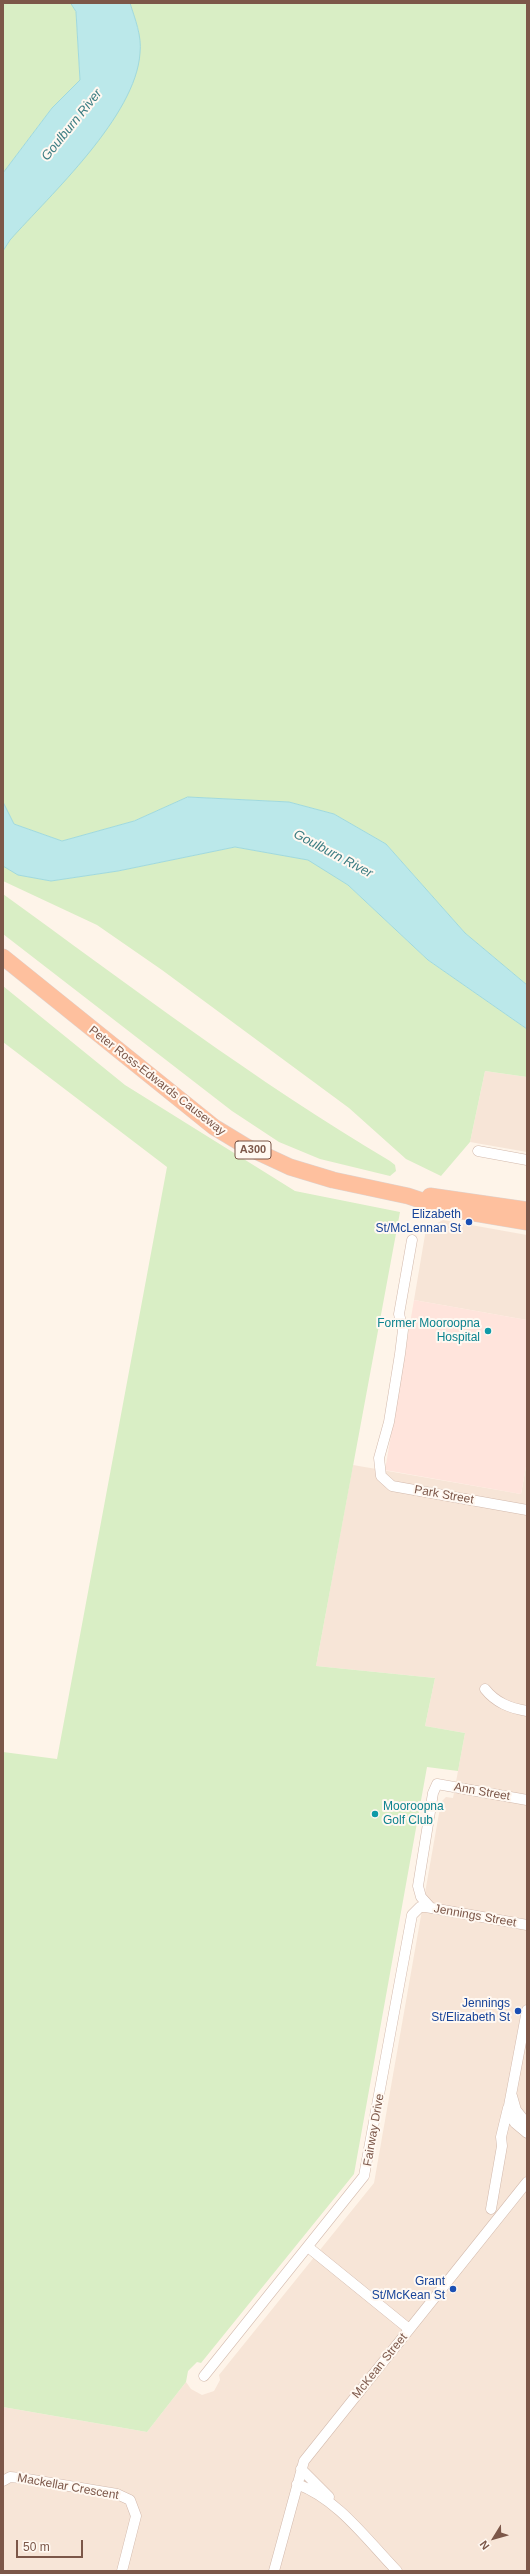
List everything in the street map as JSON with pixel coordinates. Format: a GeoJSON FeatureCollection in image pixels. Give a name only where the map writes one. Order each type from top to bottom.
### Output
{"type":"FeatureCollection","features":[{"type":"Feature","properties":{"kind":"highway","name":"Peter Ross-Edwards Causeway"},"geometry":{"type":"LineString","coordinates":[[3,957],[214,1127],[247,1147],[290,1167],[333,1180],[374,1190],[408,1196]]}},
{"type":"Feature","properties":{"kind":"highway","name":"A300"},"geometry":{"type":"LineString","coordinates":[[408,1196],[444,1196],[527,1210]]}},
{"type":"Feature","properties":{"kind":"highway","name":"A300"},"geometry":{"type":"LineString","coordinates":[[408,1196],[444,1208],[527,1222]]}},
{"type":"Feature","properties":{"kind":"street"},"geometry":{"type":"LineString","coordinates":[[478,1152],[527,1160]]}},
{"type":"Feature","properties":{"kind":"street","name":"Park Street"},"geometry":{"type":"LineString","coordinates":[[412,1240],[399,1315],[403,1330],[400,1354],[389,1422],[379,1461],[381,1476],[392,1486],[527,1510]]}},
{"type":"Feature","properties":{"kind":"street"},"geometry":{"type":"LineString","coordinates":[[485,1689],[492,1698],[501,1704],[527,1711]]}},
{"type":"Feature","properties":{"kind":"street","name":"Ann Street"},"geometry":{"type":"LineString","coordinates":[[427,1907],[421,1897],[418,1886],[433,1793],[437,1784],[527,1800]]}},
{"type":"Feature","properties":{"kind":"street","name":"Jennings Street"},"geometry":{"type":"LineString","coordinates":[[427,1907],[527,1925]]}},
{"type":"Feature","properties":{"kind":"street","name":"Fairway Drive"},"geometry":{"type":"LineString","coordinates":[[204,2376],[366,2174],[411,1917],[417,1910],[427,1907]]}},
{"type":"Feature","properties":{"kind":"street"},"geometry":{"type":"LineString","coordinates":[[527,2010],[509,2114],[527,2133]]}},
{"type":"Feature","properties":{"kind":"street"},"geometry":{"type":"LineString","coordinates":[[512,2094],[516,2110],[527,2124]]}},
{"type":"Feature","properties":{"kind":"street"},"geometry":{"type":"LineString","coordinates":[[491,2209],[502,2146],[501,2137],[512,2094]]}},
{"type":"Feature","properties":{"kind":"street","name":"McKean Street"},"geometry":{"type":"LineString","coordinates":[[274,2571],[301,2469],[307,2457],[527,2182]]}},
{"type":"Feature","properties":{"kind":"street"},"geometry":{"type":"LineString","coordinates":[[308,2247],[409,2329]]}},
{"type":"Feature","properties":{"kind":"street"},"geometry":{"type":"LineString","coordinates":[[301,2469],[320,2487],[338,2510],[397,2571]]}},
{"type":"Feature","properties":{"kind":"street","name":"Mackellar Crescent"},"geometry":{"type":"LineString","coordinates":[[3,2481],[10,2478],[21,2478],[109,2493],[130,2500],[136,2516],[122,2571]]}},
{"type":"Feature","properties":{"kind":"street"},"geometry":{"type":"LineString","coordinates":[[297,2484],[316,2492],[338,2510]]}},
{"type":"Feature","properties":{"kind":"shaded area"},"geometry":{"type":"Polygon","coordinates":[[[485,1071],[527,1077],[527,1152],[470,1142],[485,1071]]]}},
{"type":"Feature","properties":{"kind":"shaded area"},"geometry":{"type":"Polygon","coordinates":[[[443,1220],[527,1235],[527,1320],[414,1300],[426,1229],[443,1220]]]}},
{"type":"Feature","properties":{"kind":"shaded area","name":"Former Mooroopna Hospital"},"geometry":{"type":"Polygon","coordinates":[[[414,1300],[527,1320],[527,1461],[521,1494],[385,1470],[414,1300]]]}},
{"type":"Feature","properties":{"kind":"shaded area"},"geometry":{"type":"Polygon","coordinates":[[[527,1461],[527,2571],[3,2571],[3,2407],[147,2432],[186,2382],[191,2389],[202,2395],[214,2391],[220,2380],[219,2375],[374,2183],[441,1802],[446,1797],[453,1798],[465,1733],[425,1726],[435,1678],[316,1666],[353,1465],[521,1494],[527,1461]]]}},
{"type":"Feature","properties":{"kind":"green space"},"geometry":{"type":"Polygon","coordinates":[[[3,3],[71,3],[76,12],[80,80],[52,108],[3,173],[3,3]]]}},
{"type":"Feature","properties":{"kind":"green space"},"geometry":{"type":"Polygon","coordinates":[[[130,3],[527,3],[527,985],[465,933],[386,844],[334,814],[289,802],[188,797],[134,821],[62,841],[14,824],[3,802],[3,251],[139,32],[130,3]]]}},
{"type":"Feature","properties":{"kind":"green space"},"geometry":{"type":"Polygon","coordinates":[[[235,847],[309,860],[348,885],[428,960],[527,1029],[527,1077],[485,1071],[470,1142],[441,1176],[406,1159],[349,1108],[162,970],[97,925],[3,881],[3,866],[19,875],[51,881],[118,871],[235,847]]]}},
{"type":"Feature","properties":{"kind":"green space"},"geometry":{"type":"Polygon","coordinates":[[[3,894],[242,1066],[390,1161],[395,1165],[396,1171],[390,1176],[320,1159],[279,1142],[232,1111],[3,934],[3,894]]]}},
{"type":"Feature","properties":{"kind":"green space","name":"Mooroopna Golf Club"},"geometry":{"type":"Polygon","coordinates":[[[3,986],[125,1085],[295,1191],[400,1212],[316,1666],[435,1678],[425,1726],[465,1733],[458,1771],[427,1767],[354,2174],[201,2363],[197,2362],[188,2371],[186,2382],[147,2432],[3,2407],[3,1752],[57,1759],[167,1167],[3,1042],[3,986]]]}},
{"type":"Feature","properties":{"kind":"water","name":"Goulburn River"},"geometry":{"type":"Polygon","coordinates":[[[71,3],[130,3],[138,28],[140,40],[140,53],[135,77],[124,102],[108,128],[68,177],[10,240],[3,251],[3,173],[52,108],[80,80],[76,12],[71,3]]]}},
{"type":"Feature","properties":{"kind":"water","name":"Goulburn River"},"geometry":{"type":"Polygon","coordinates":[[[188,797],[289,802],[334,814],[386,844],[465,933],[527,985],[527,1029],[428,960],[348,885],[308,860],[235,847],[118,871],[51,881],[18,875],[3,866],[3,802],[14,824],[62,841],[134,821],[188,797]]]}},
{"type":"Feature","properties":{"kind":"place","name":"Elizabeth St/McLennan St"},"geometry":{"type":"Point","coordinates":[469,1222]}},
{"type":"Feature","properties":{"kind":"place","name":"Former Mooroopna Hospital"},"geometry":{"type":"Point","coordinates":[488,1331]}},
{"type":"Feature","properties":{"kind":"place","name":"Mooroopna Golf Club"},"geometry":{"type":"Point","coordinates":[375,1814]}},
{"type":"Feature","properties":{"kind":"place","name":"Jennings St/Elizabeth St"},"geometry":{"type":"Point","coordinates":[518,2011]}},
{"type":"Feature","properties":{"kind":"place","name":"Grant St/McKean St"},"geometry":{"type":"Point","coordinates":[453,2289]}}]}
